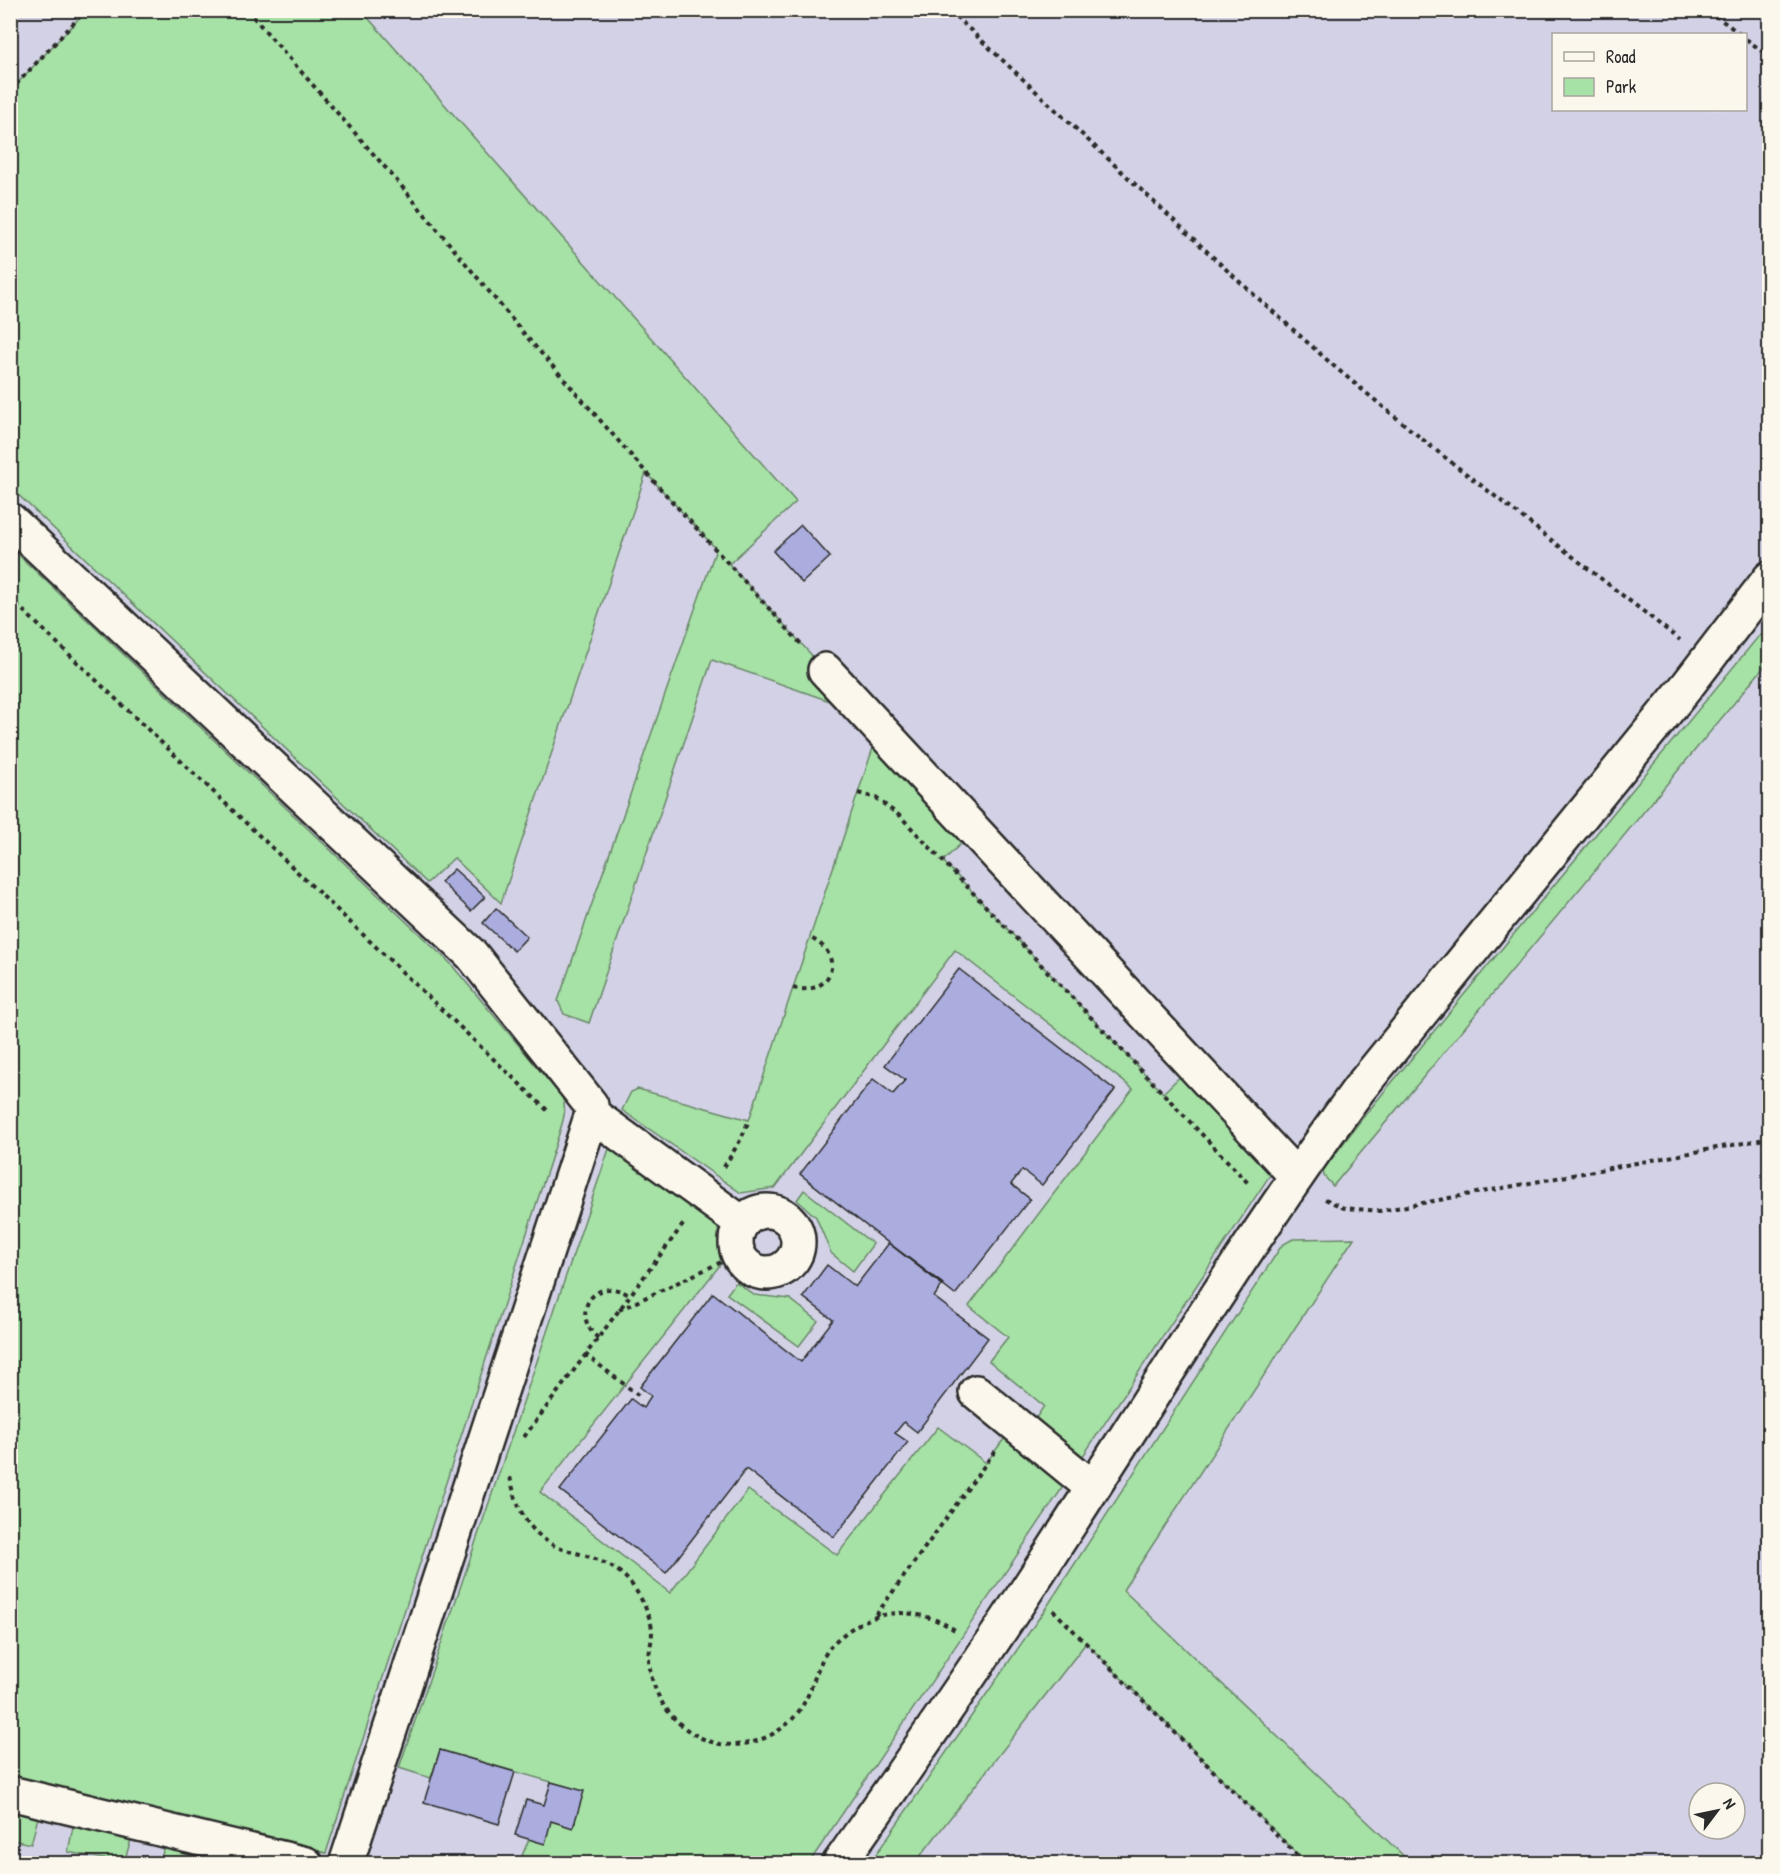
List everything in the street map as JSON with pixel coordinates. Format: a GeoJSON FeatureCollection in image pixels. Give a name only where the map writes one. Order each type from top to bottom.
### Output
{"type":"FeatureCollection","features":[{"type":"Feature","properties":{"kind":"street"},"geometry":{"type":"LineString","coordinates":[[10,520],[472,955],[591,1105],[592,1114],[346,1863]]}},
{"type":"Feature","properties":{"kind":"street"},"geometry":{"type":"LineString","coordinates":[[839,1863],[1029,1586],[1296,1176],[1359,1089],[1768,584]]}},
{"type":"Feature","properties":{"kind":"street"},"geometry":{"type":"LineString","coordinates":[[825,670],[1296,1176]]}},
{"type":"Feature","properties":{"kind":"street"},"geometry":{"type":"LineString","coordinates":[[592,1114],[705,1196],[740,1239]]}},
{"type":"Feature","properties":{"kind":"street"},"geometry":{"type":"LineString","coordinates":[[976,1392],[1093,1488]]}},
{"type":"Feature","properties":{"kind":"street"},"geometry":{"type":"LineString","coordinates":[[10,1793],[306,1863]]}},
{"type":"Feature","properties":{"kind":"path"},"geometry":{"type":"LineString","coordinates":[[10,91],[86,10]]}},
{"type":"Feature","properties":{"kind":"path"},"geometry":{"type":"LineString","coordinates":[[247,10],[398,182],[526,336],[658,487],[825,670]]}},
{"type":"Feature","properties":{"kind":"path"},"geometry":{"type":"LineString","coordinates":[[949,10],[1229,272],[1336,368],[1433,448],[1706,660]]}},
{"type":"Feature","properties":{"kind":"path"},"geometry":{"type":"LineString","coordinates":[[1708,10],[1739,33]]}},
{"type":"Feature","properties":{"kind":"path"},"geometry":{"type":"LineString","coordinates":[[1747,40],[1770,57]]}},
{"type":"Feature","properties":{"kind":"path"},"geometry":{"type":"LineString","coordinates":[[10,597],[552,1114]]}},
{"type":"Feature","properties":{"kind":"path"},"geometry":{"type":"LineString","coordinates":[[858,794],[876,798],[901,817],[1250,1185]]}},
{"type":"Feature","properties":{"kind":"path"},"geometry":{"type":"LineString","coordinates":[[793,988],[811,990],[825,981],[830,974],[830,956],[819,942],[810,938]]}},
{"type":"Feature","properties":{"kind":"path"},"geometry":{"type":"LineString","coordinates":[[519,1443],[705,1196],[730,1159],[749,1120]]}},
{"type":"Feature","properties":{"kind":"path"},"geometry":{"type":"LineString","coordinates":[[1296,1176],[1323,1198],[1344,1208],[1380,1211],[1770,1138]]}},
{"type":"Feature","properties":{"kind":"path"},"geometry":{"type":"LineString","coordinates":[[618,1310],[740,1239]]}},
{"type":"Feature","properties":{"kind":"path"},"geometry":{"type":"LineString","coordinates":[[598,1338],[591,1332],[584,1315],[590,1298],[596,1292],[613,1288],[629,1295]]}},
{"type":"Feature","properties":{"kind":"path"},"geometry":{"type":"LineString","coordinates":[[585,1354],[642,1398]]}},
{"type":"Feature","properties":{"kind":"path"},"geometry":{"type":"LineString","coordinates":[[875,1616],[1015,1424]]}},
{"type":"Feature","properties":{"kind":"path"},"geometry":{"type":"LineString","coordinates":[[510,1476],[516,1503],[530,1527],[553,1545],[607,1563],[627,1580],[643,1601],[651,1626],[649,1661],[657,1695],[673,1719],[695,1736],[720,1744],[747,1744],[772,1735],[792,1721],[804,1703],[826,1652],[848,1631],[875,1616],[893,1612],[919,1615],[947,1624],[963,1636]]}},
{"type":"Feature","properties":{"kind":"path"},"geometry":{"type":"LineString","coordinates":[[1029,1586],[1306,1863]]}},
{"type":"Feature","properties":{"kind":"shaded area"},"geometry":{"type":"Polygon","coordinates":[[[11,11],[1769,11],[1769,1863],[11,1863],[11,11]]]}},
{"type":"Feature","properties":{"kind":"green space"},"geometry":{"type":"Polygon","coordinates":[[[86,11],[362,11],[796,502],[729,564],[864,713],[712,660],[589,1023],[564,1014],[558,1001],[716,549],[646,473],[501,903],[454,858],[427,883],[11,488],[10,91],[86,11]]]}},
{"type":"Feature","properties":{"kind":"green space"},"geometry":{"type":"Polygon","coordinates":[[[10,547],[450,963],[564,1102],[564,1117],[558,1137],[326,1853],[11,1777],[10,547]]]}},
{"type":"Feature","properties":{"kind":"green space"},"geometry":{"type":"Polygon","coordinates":[[[1763,634],[1769,637],[1769,661],[1333,1186],[1324,1176],[1323,1170],[1361,1120],[1758,637],[1763,634]]]}},
{"type":"Feature","properties":{"kind":"green space"},"geometry":{"type":"Polygon","coordinates":[[[879,730],[974,831],[943,861],[1163,1093],[1192,1065],[1280,1160],[1081,1459],[1034,1421],[1044,1406],[989,1361],[1008,1337],[969,1306],[1133,1089],[955,950],[775,1188],[741,1193],[622,1110],[631,1092],[638,1089],[749,1120],[879,730]]]}},
{"type":"Feature","properties":{"kind":"green space"},"geometry":{"type":"Polygon","coordinates":[[[610,1146],[717,1225],[724,1260],[540,1492],[670,1593],[748,1490],[837,1555],[938,1427],[986,1463],[1007,1435],[1065,1484],[809,1863],[519,1863],[529,1839],[551,1821],[573,1827],[583,1791],[440,1750],[431,1778],[399,1768],[610,1146]]]}},
{"type":"Feature","properties":{"kind":"green space"},"geometry":{"type":"Polygon","coordinates":[[[804,1190],[873,1244],[853,1271],[831,1253],[816,1217],[797,1200],[804,1190]]]}},
{"type":"Feature","properties":{"kind":"green space"},"geometry":{"type":"Polygon","coordinates":[[[1354,1238],[1123,1590],[1411,1863],[1306,1863],[1086,1643],[915,1863],[870,1863],[1048,1605],[1282,1245],[1293,1239],[1354,1238]]]}},
{"type":"Feature","properties":{"kind":"green space"},"geometry":{"type":"Polygon","coordinates":[[[736,1282],[754,1295],[790,1299],[818,1321],[799,1346],[727,1294],[736,1282]]]}},
{"type":"Feature","properties":{"kind":"green space"},"geometry":{"type":"Polygon","coordinates":[[[11,1807],[39,1814],[31,1844],[11,1840],[11,1807]]]}},
{"type":"Feature","properties":{"kind":"green space"},"geometry":{"type":"Polygon","coordinates":[[[74,1822],[132,1836],[124,1863],[68,1852],[74,1822]]]}},
{"type":"Feature","properties":{"kind":"green space"},"geometry":{"type":"Polygon","coordinates":[[[165,1842],[254,1864],[160,1864],[165,1842]]]}},
{"type":"Feature","properties":{"kind":"building"},"geometry":{"type":"Polygon","coordinates":[[[801,525],[830,557],[802,583],[773,551],[801,525]]]}},
{"type":"Feature","properties":{"kind":"building"},"geometry":{"type":"Polygon","coordinates":[[[454,869],[485,897],[471,911],[441,882],[454,869]]]}},
{"type":"Feature","properties":{"kind":"building"},"geometry":{"type":"Polygon","coordinates":[[[496,908],[527,937],[514,951],[483,923],[496,908]]]}},
{"type":"Feature","properties":{"kind":"building"},"geometry":{"type":"Polygon","coordinates":[[[959,969],[1115,1090],[1042,1185],[1022,1170],[1011,1184],[1030,1199],[955,1295],[800,1174],[873,1079],[893,1094],[905,1080],[885,1065],[959,969]]]}},
{"type":"Feature","properties":{"kind":"building"},"geometry":{"type":"Polygon","coordinates":[[[889,1243],[943,1284],[934,1297],[988,1338],[917,1432],[904,1422],[895,1433],[908,1442],[834,1537],[746,1469],[666,1573],[560,1490],[631,1399],[643,1408],[651,1396],[640,1387],[713,1293],[801,1362],[833,1320],[803,1297],[827,1265],[855,1287],[889,1243]]]}},
{"type":"Feature","properties":{"kind":"building"},"geometry":{"type":"Polygon","coordinates":[[[440,1750],[515,1772],[499,1824],[424,1802],[440,1750]]]}},
{"type":"Feature","properties":{"kind":"building"},"geometry":{"type":"Polygon","coordinates":[[[551,1782],[584,1791],[573,1828],[551,1821],[545,1844],[515,1835],[526,1800],[544,1805],[551,1782]]]}}]}
